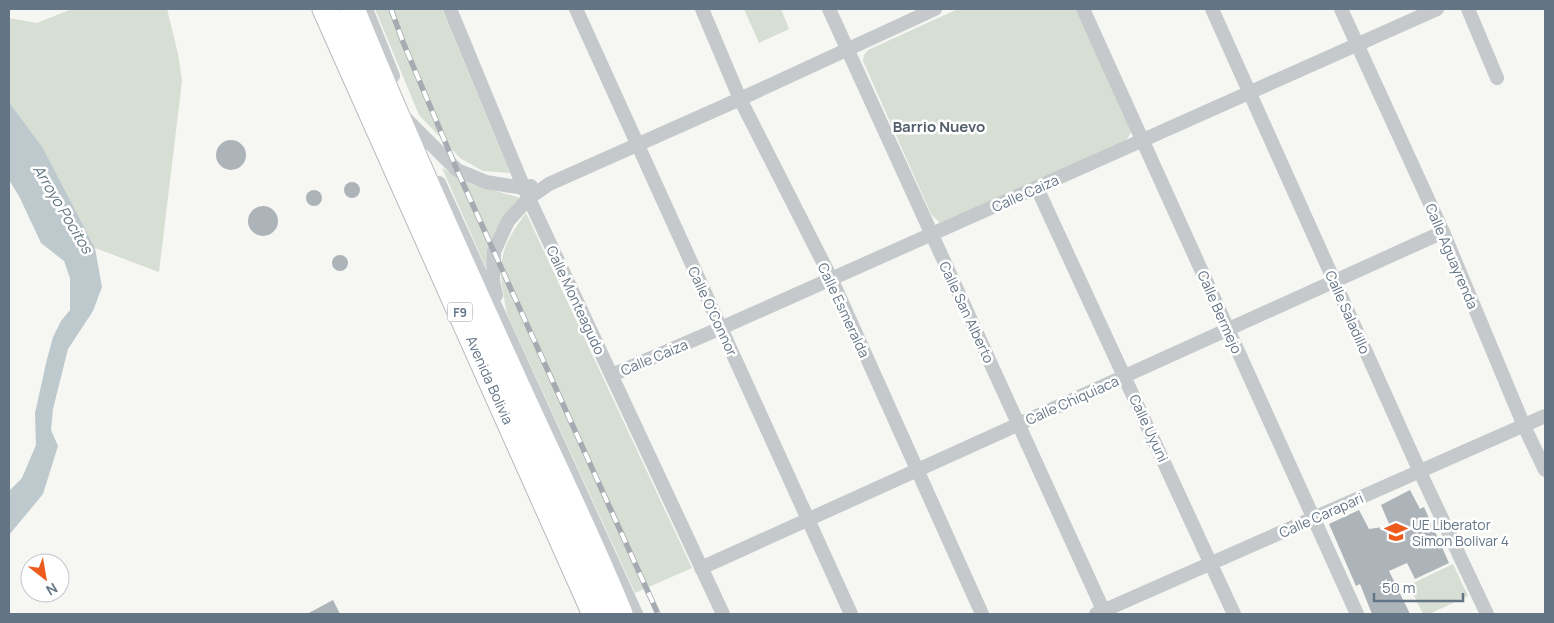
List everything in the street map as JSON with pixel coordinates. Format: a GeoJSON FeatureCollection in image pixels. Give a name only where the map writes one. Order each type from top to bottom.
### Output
{"type":"FeatureCollection","features":[{"type":"Feature","properties":{"kind":"highway","name":"Avenida Bolivia"},"geometry":{"type":"LineString","coordinates":[[325,9],[595,614]]}},
{"type":"Feature","properties":{"kind":"highway","name":"Avenida Bolivia"},"geometry":{"type":"LineString","coordinates":[[352,9],[390,102],[508,366],[602,569],[620,614]]}},
{"type":"Feature","properties":{"kind":"street"},"geometry":{"type":"LineString","coordinates":[[366,9],[413,126],[636,614]]}},
{"type":"Feature","properties":{"kind":"street","name":"Calle Monteagudo"},"geometry":{"type":"LineString","coordinates":[[450,9],[526,193],[723,614]]}},
{"type":"Feature","properties":{"kind":"street","name":"Calle O'Connor"},"geometry":{"type":"LineString","coordinates":[[576,9],[851,614]]}},
{"type":"Feature","properties":{"kind":"street","name":"Calle Esmeralda"},"geometry":{"type":"LineString","coordinates":[[702,9],[740,99],[831,278],[982,614]]}},
{"type":"Feature","properties":{"kind":"street","name":"Calle San Alberto"},"geometry":{"type":"LineString","coordinates":[[830,9],[1102,613]]}},
{"type":"Feature","properties":{"kind":"street"},"geometry":{"type":"LineString","coordinates":[[501,319],[493,280],[494,252],[508,221],[526,193],[740,99],[935,9]]}},
{"type":"Feature","properties":{"kind":"street","name":"Calle Bermejo"},"geometry":{"type":"LineString","coordinates":[[1083,9],[1357,614]]}},
{"type":"Feature","properties":{"kind":"street","name":"Calle Saladillo"},"geometry":{"type":"LineString","coordinates":[[1212,9],[1420,472],[1488,614]]}},
{"type":"Feature","properties":{"kind":"street","name":"Calle Aguayrenda"},"geometry":{"type":"LineString","coordinates":[[1341,9],[1442,232],[1524,426],[1545,470]]}},
{"type":"Feature","properties":{"kind":"street","name":"Calle Caiza"},"geometry":{"type":"LineString","coordinates":[[612,375],[1437,9]]}},
{"type":"Feature","properties":{"kind":"street"},"geometry":{"type":"LineString","coordinates":[[1468,9],[1498,78]]}},
{"type":"Feature","properties":{"kind":"street"},"geometry":{"type":"LineString","coordinates":[[390,102],[457,170],[486,182],[526,193]]}},
{"type":"Feature","properties":{"kind":"street","name":"Calle Uyuni"},"geometry":{"type":"LineString","coordinates":[[1037,188],[1234,614]]}},
{"type":"Feature","properties":{"kind":"street","name":"Calle Chiquiaca"},"geometry":{"type":"LineString","coordinates":[[701,568],[1442,232]]}},
{"type":"Feature","properties":{"kind":"street","name":"Calle Carapari"},"geometry":{"type":"LineString","coordinates":[[1102,613],[1545,416]]}},
{"type":"Feature","properties":{"kind":"shaded area"},"geometry":{"type":"Polygon","coordinates":[[[72,9],[167,9],[178,54],[182,81],[159,272],[95,248],[43,148],[9,102],[9,18],[37,23],[72,9]]]}},
{"type":"Feature","properties":{"kind":"shaded area"},"geometry":{"type":"Polygon","coordinates":[[[375,9],[442,9],[510,173],[483,171],[460,158],[419,115],[375,9]]]}},
{"type":"Feature","properties":{"kind":"shaded area"},"geometry":{"type":"Polygon","coordinates":[[[744,9],[781,9],[789,29],[759,43],[744,9]]]}},
{"type":"Feature","properties":{"kind":"shaded area"},"geometry":{"type":"Polygon","coordinates":[[[958,9],[1075,9],[1132,131],[1125,142],[940,223],[931,214],[863,61],[864,55],[868,50],[958,9]]]}},
{"type":"Feature","properties":{"kind":"shaded area"},"geometry":{"type":"Polygon","coordinates":[[[442,168],[471,184],[521,198],[501,220],[486,268],[442,168]]]}},
{"type":"Feature","properties":{"kind":"shaded area"},"geometry":{"type":"Polygon","coordinates":[[[526,213],[692,568],[635,593],[507,314],[501,272],[504,250],[526,213]]]}},
{"type":"Feature","properties":{"kind":"shaded area"},"geometry":{"type":"Polygon","coordinates":[[[1453,564],[1468,596],[1429,614],[1423,614],[1409,585],[1453,564]]]}},
{"type":"Feature","properties":{"kind":"water","name":"Arroyo Pocitos"},"geometry":{"type":"Polygon","coordinates":[[[9,102],[43,148],[95,248],[102,287],[93,311],[68,349],[53,409],[51,430],[58,446],[43,494],[9,535],[9,491],[22,478],[36,445],[35,413],[53,337],[61,321],[70,310],[70,278],[64,261],[41,243],[19,196],[9,180],[9,102]]]}},
{"type":"Feature","properties":{"kind":"building"},"geometry":{"type":"Polygon","coordinates":[[[231,140],[241,145],[246,155],[241,165],[231,170],[221,165],[216,155],[221,145],[231,140]]]}},
{"type":"Feature","properties":{"kind":"building"},"geometry":{"type":"Polygon","coordinates":[[[352,182],[360,190],[352,198],[344,190],[352,182]]]}},
{"type":"Feature","properties":{"kind":"building"},"geometry":{"type":"Polygon","coordinates":[[[314,190],[322,198],[314,206],[306,198],[314,190]]]}},
{"type":"Feature","properties":{"kind":"building"},"geometry":{"type":"Polygon","coordinates":[[[263,206],[273,211],[278,221],[273,231],[263,236],[253,231],[248,221],[253,211],[263,206]]]}},
{"type":"Feature","properties":{"kind":"building"},"geometry":{"type":"Polygon","coordinates":[[[340,255],[348,263],[340,271],[332,263],[340,255]]]}},
{"type":"Feature","properties":{"kind":"building"},"geometry":{"type":"Polygon","coordinates":[[[1410,490],[1420,509],[1424,507],[1449,563],[1415,579],[1407,563],[1389,571],[1410,614],[1372,614],[1360,584],[1356,586],[1329,524],[1359,510],[1369,529],[1390,526],[1381,505],[1410,490]]]}},
{"type":"Feature","properties":{"kind":"building"},"geometry":{"type":"Polygon","coordinates":[[[333,600],[340,614],[307,614],[333,600]]]}},
{"type":"Feature","properties":{"kind":"railway"},"geometry":{"type":"LineString","coordinates":[[391,9],[457,170],[658,614]]}},
{"type":"Feature","properties":{"kind":"place","name":"UE Liberator Simon Bolivar 4"},"geometry":{"type":"Point","coordinates":[1396,532]}},
{"type":"Feature","properties":{"kind":"district","name":"Barrio Nuevo"},"geometry":{"type":"Point","coordinates":[939,126]}}]}
